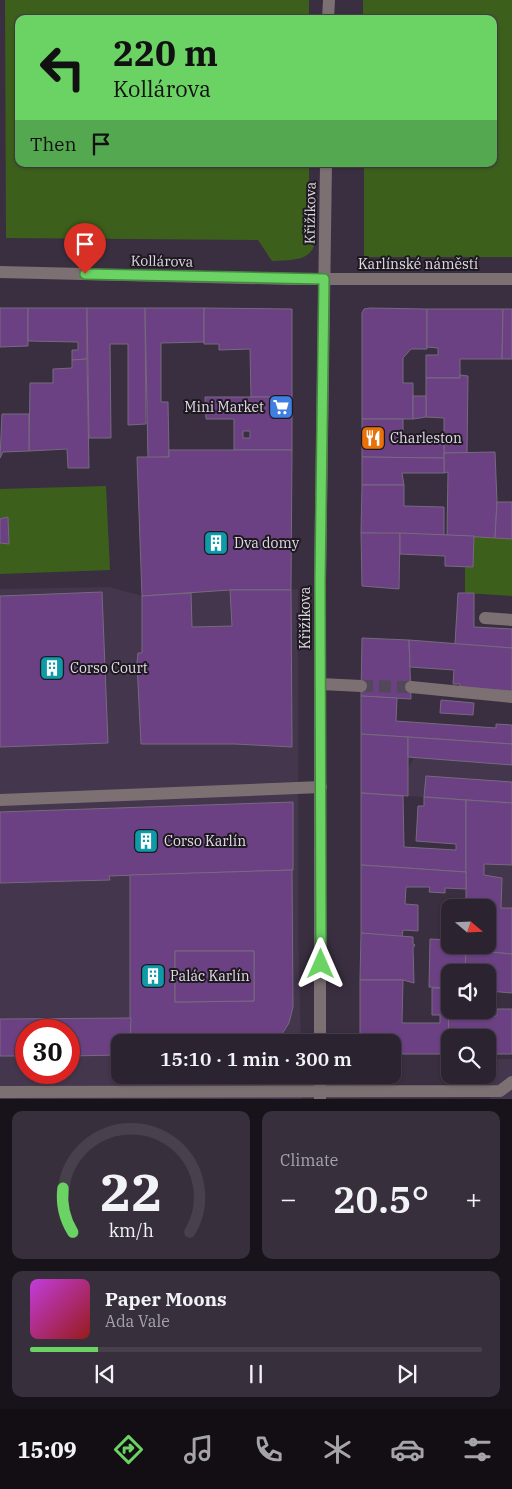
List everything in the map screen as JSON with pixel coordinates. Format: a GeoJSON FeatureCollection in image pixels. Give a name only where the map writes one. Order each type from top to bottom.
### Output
{"type":"FeatureCollection","features":[{"type":"Feature","properties":{"kind":"street"},"geometry":{"type":"LineString","coordinates":[[328,15],[329,0]]}},
{"type":"Feature","properties":{"kind":"street","name":"Křižíkova"},"geometry":{"type":"LineString","coordinates":[[320,1034],[326,167]]}},
{"type":"Feature","properties":{"kind":"street","name":"Kollárova"},"geometry":{"type":"LineString","coordinates":[[0,272],[324,279]]}},
{"type":"Feature","properties":{"kind":"street","name":"Karlínské náměstí"},"geometry":{"type":"LineString","coordinates":[[324,279],[512,279]]}},
{"type":"Feature","properties":{"kind":"street"},"geometry":{"type":"LineString","coordinates":[[486,618],[512,620]]}},
{"type":"Feature","properties":{"kind":"street"},"geometry":{"type":"LineString","coordinates":[[321,684],[361,686]]}},
{"type":"Feature","properties":{"kind":"street"},"geometry":{"type":"LineString","coordinates":[[410,687],[512,697]]}},
{"type":"Feature","properties":{"kind":"street"},"geometry":{"type":"LineString","coordinates":[[0,800],[321,786]]}},
{"type":"Feature","properties":{"kind":"street"},"geometry":{"type":"LineString","coordinates":[[0,1092],[320,1095],[500,1091],[512,1082]]}},
{"type":"Feature","properties":{"kind":"shaded area"},"geometry":{"type":"Polygon","coordinates":[[[109,587],[142,596],[230,590],[298,589],[298,933],[301,1034],[111,1034],[111,1084],[302,1084],[302,1099],[0,1099],[0,589],[109,587]]]}},
{"type":"Feature","properties":{"kind":"shaded area"},"geometry":{"type":"Polygon","coordinates":[[[512,744],[512,993],[496,992],[496,964],[465,964],[466,954],[496,954],[496,899],[466,899],[466,800],[408,796],[408,769],[414,757],[512,744]]]}},
{"type":"Feature","properties":{"kind":"shaded area"},"geometry":{"type":"Polygon","coordinates":[[[496,1059],[512,1059],[512,1099],[490,1099],[489,1084],[496,1084],[496,1059]]]}},
{"type":"Feature","properties":{"kind":"green space"},"geometry":{"type":"Polygon","coordinates":[[[5,0],[309,0],[309,15],[15,15],[15,167],[309,167],[309,232],[317,233],[312,249],[308,254],[296,259],[272,261],[258,240],[6,238],[5,0]]]}},
{"type":"Feature","properties":{"kind":"green space"},"geometry":{"type":"Polygon","coordinates":[[[363,0],[512,0],[512,257],[364,257],[364,167],[497,167],[497,15],[363,15],[363,0]]]}},
{"type":"Feature","properties":{"kind":"green space"},"geometry":{"type":"Polygon","coordinates":[[[106,486],[110,570],[0,574],[0,543],[9,544],[8,517],[0,519],[0,489],[106,486]]]}},
{"type":"Feature","properties":{"kind":"green space"},"geometry":{"type":"Polygon","coordinates":[[[474,536],[512,539],[512,596],[465,593],[465,567],[473,567],[474,536]]]}},
{"type":"Feature","properties":{"kind":"building"},"geometry":{"type":"Polygon","coordinates":[[[0,308],[28,308],[28,346],[0,347],[0,308]]]}},
{"type":"Feature","properties":{"kind":"building"},"geometry":{"type":"Polygon","coordinates":[[[28,308],[87,308],[87,359],[72,360],[72,350],[78,350],[78,342],[28,341],[28,308]]]}},
{"type":"Feature","properties":{"kind":"building"},"geometry":{"type":"Polygon","coordinates":[[[87,308],[145,308],[146,424],[128,425],[128,344],[110,344],[111,438],[89,438],[87,308]]]}},
{"type":"Feature","properties":{"kind":"building"},"geometry":{"type":"Polygon","coordinates":[[[145,308],[204,308],[204,342],[161,343],[161,402],[168,402],[169,457],[148,458],[145,308]]]}},
{"type":"Feature","properties":{"kind":"building"},"geometry":{"type":"Polygon","coordinates":[[[204,308],[292,309],[292,397],[251,397],[250,349],[219,350],[219,344],[204,344],[204,308]]]}},
{"type":"Feature","properties":{"kind":"building"},"geometry":{"type":"Polygon","coordinates":[[[364,309],[427,309],[427,349],[411,349],[403,358],[403,383],[413,383],[413,419],[362,419],[362,313],[364,309]]]}},
{"type":"Feature","properties":{"kind":"building"},"geometry":{"type":"Polygon","coordinates":[[[427,309],[503,309],[502,359],[460,359],[460,378],[426,378],[426,355],[438,355],[438,348],[427,347],[427,309]]]}},
{"type":"Feature","properties":{"kind":"building"},"geometry":{"type":"Polygon","coordinates":[[[503,309],[512,309],[512,359],[502,359],[503,309]]]}},
{"type":"Feature","properties":{"kind":"building"},"geometry":{"type":"Polygon","coordinates":[[[87,359],[89,468],[68,468],[67,449],[29,451],[30,383],[53,383],[53,369],[72,368],[72,360],[87,359]]]}},
{"type":"Feature","properties":{"kind":"building"},"geometry":{"type":"Polygon","coordinates":[[[460,375],[468,376],[467,453],[444,453],[444,418],[426,417],[426,378],[460,378],[460,375]]]}},
{"type":"Feature","properties":{"kind":"building"},"geometry":{"type":"Polygon","coordinates":[[[413,396],[426,396],[426,417],[413,419],[413,396]]]}},
{"type":"Feature","properties":{"kind":"building"},"geometry":{"type":"Polygon","coordinates":[[[205,397],[292,397],[292,450],[234,450],[234,419],[206,419],[205,397]],[[243,431],[243,438],[250,438],[250,431],[243,431]]]}},
{"type":"Feature","properties":{"kind":"building"},"geometry":{"type":"Polygon","coordinates":[[[2,414],[29,414],[29,451],[3,452],[0,458],[2,414]]]}},
{"type":"Feature","properties":{"kind":"building"},"geometry":{"type":"Polygon","coordinates":[[[362,419],[403,419],[403,440],[444,440],[444,458],[362,457],[362,419]]]}},
{"type":"Feature","properties":{"kind":"building","name":"Dva domy"},"geometry":{"type":"Polygon","coordinates":[[[169,450],[292,450],[291,590],[230,590],[142,596],[137,457],[169,457],[169,450]]]}},
{"type":"Feature","properties":{"kind":"building"},"geometry":{"type":"Polygon","coordinates":[[[495,452],[497,502],[495,538],[447,535],[448,472],[444,473],[444,453],[495,452]]]}},
{"type":"Feature","properties":{"kind":"building"},"geometry":{"type":"Polygon","coordinates":[[[362,457],[444,458],[444,473],[402,473],[404,485],[362,485],[362,457]]]}},
{"type":"Feature","properties":{"kind":"building"},"geometry":{"type":"Polygon","coordinates":[[[362,485],[404,485],[404,506],[444,507],[444,535],[361,533],[362,485]]]}},
{"type":"Feature","properties":{"kind":"building"},"geometry":{"type":"Polygon","coordinates":[[[497,502],[512,502],[512,539],[495,538],[497,502]]]}},
{"type":"Feature","properties":{"kind":"building"},"geometry":{"type":"Polygon","coordinates":[[[8,517],[9,544],[0,543],[0,519],[8,517]]]}},
{"type":"Feature","properties":{"kind":"building"},"geometry":{"type":"Polygon","coordinates":[[[361,533],[400,533],[399,589],[362,586],[361,533]]]}},
{"type":"Feature","properties":{"kind":"building"},"geometry":{"type":"Polygon","coordinates":[[[400,533],[474,536],[473,567],[445,566],[445,556],[400,554],[400,533]]]}},
{"type":"Feature","properties":{"kind":"building"},"geometry":{"type":"Polygon","coordinates":[[[230,590],[291,590],[292,747],[235,744],[141,744],[137,663],[138,653],[142,653],[142,596],[191,593],[192,627],[232,626],[230,590]]]}},
{"type":"Feature","properties":{"kind":"building","name":"Corso Court"},"geometry":{"type":"Polygon","coordinates":[[[102,592],[108,743],[0,747],[0,596],[102,592]]]}},
{"type":"Feature","properties":{"kind":"building"},"geometry":{"type":"Polygon","coordinates":[[[458,593],[474,593],[474,627],[512,629],[512,648],[455,644],[458,593]]]}},
{"type":"Feature","properties":{"kind":"building"},"geometry":{"type":"Polygon","coordinates":[[[362,638],[409,640],[411,699],[361,696],[362,638]]]}},
{"type":"Feature","properties":{"kind":"building"},"geometry":{"type":"Polygon","coordinates":[[[409,640],[512,648],[512,691],[460,687],[460,684],[453,684],[454,670],[410,667],[409,640]]]}},
{"type":"Feature","properties":{"kind":"building"},"geometry":{"type":"Polygon","coordinates":[[[361,696],[397,698],[396,721],[496,728],[496,724],[512,725],[512,744],[361,734],[361,696]]]}},
{"type":"Feature","properties":{"kind":"building"},"geometry":{"type":"Polygon","coordinates":[[[441,700],[474,703],[473,715],[440,713],[441,700]]]}},
{"type":"Feature","properties":{"kind":"building"},"geometry":{"type":"Polygon","coordinates":[[[361,734],[408,737],[408,796],[361,793],[361,734]]]}},
{"type":"Feature","properties":{"kind":"building"},"geometry":{"type":"Polygon","coordinates":[[[408,737],[512,744],[512,765],[408,757],[408,737]]]}},
{"type":"Feature","properties":{"kind":"building"},"geometry":{"type":"Polygon","coordinates":[[[426,776],[512,782],[512,803],[424,797],[426,776]]]}},
{"type":"Feature","properties":{"kind":"building"},"geometry":{"type":"Polygon","coordinates":[[[361,793],[403,796],[404,847],[456,850],[456,844],[416,841],[418,806],[424,806],[424,797],[466,800],[466,872],[361,865],[361,793]]]}},
{"type":"Feature","properties":{"kind":"building"},"geometry":{"type":"Polygon","coordinates":[[[466,800],[512,803],[512,865],[484,864],[484,875],[502,878],[501,908],[512,908],[512,954],[496,953],[496,899],[466,899],[466,800]]]}},
{"type":"Feature","properties":{"kind":"building","name":"Corso Karlín"},"geometry":{"type":"Polygon","coordinates":[[[293,802],[293,870],[109,876],[110,880],[0,883],[0,812],[293,802]]]}},
{"type":"Feature","properties":{"kind":"building"},"geometry":{"type":"Polygon","coordinates":[[[361,865],[466,872],[466,889],[445,888],[445,893],[429,892],[430,887],[406,887],[405,904],[418,905],[418,931],[403,930],[402,937],[361,933],[361,865]]]}},
{"type":"Feature","properties":{"kind":"building","name":"Palác Karlín"},"geometry":{"type":"Polygon","coordinates":[[[292,870],[293,1007],[289,1023],[282,1034],[130,1034],[130,875],[292,870]],[[175,951],[175,1002],[254,1001],[254,951],[175,951]]]}},
{"type":"Feature","properties":{"kind":"building"},"geometry":{"type":"Polygon","coordinates":[[[361,933],[413,937],[413,944],[415,945],[413,948],[414,983],[403,980],[360,980],[361,933]]]}},
{"type":"Feature","properties":{"kind":"building"},"geometry":{"type":"Polygon","coordinates":[[[430,939],[441,940],[441,954],[466,954],[465,964],[441,964],[441,988],[429,987],[430,939]]]}},
{"type":"Feature","properties":{"kind":"building"},"geometry":{"type":"Polygon","coordinates":[[[175,951],[254,951],[254,1001],[175,1002],[175,951]]]}},
{"type":"Feature","properties":{"kind":"building"},"geometry":{"type":"Polygon","coordinates":[[[466,954],[512,954],[512,993],[496,992],[496,964],[465,964],[466,954]]]}},
{"type":"Feature","properties":{"kind":"building"},"geometry":{"type":"Polygon","coordinates":[[[360,980],[403,980],[402,1023],[440,1023],[440,1015],[432,1015],[432,988],[441,988],[441,1019],[448,1019],[449,1029],[441,1029],[441,1054],[401,1054],[401,1034],[360,1034],[360,980]]]}},
{"type":"Feature","properties":{"kind":"building"},"geometry":{"type":"Polygon","coordinates":[[[497,1009],[512,1009],[512,1054],[496,1054],[496,1029],[449,1029],[448,1019],[496,1019],[497,1009]]]}},
{"type":"Feature","properties":{"kind":"building"},"geometry":{"type":"Polygon","coordinates":[[[131,1018],[130,1034],[111,1034],[111,1055],[80,1056],[80,1019],[15,1019],[15,1056],[0,1056],[0,1019],[131,1018]]]}},
{"type":"Feature","properties":{"kind":"tunnel"},"geometry":{"type":"LineString","coordinates":[[361,686],[411,687]]}},
{"type":"Feature","properties":{"kind":"place","name":"Mini Market"},"geometry":{"type":"Point","coordinates":[281,407]}},
{"type":"Feature","properties":{"kind":"place","name":"Charleston"},"geometry":{"type":"Point","coordinates":[373,438]}},
{"type":"Feature","properties":{"kind":"place","name":"Dva domy"},"geometry":{"type":"Point","coordinates":[216,543]}},
{"type":"Feature","properties":{"kind":"place","name":"Corso Court"},"geometry":{"type":"Point","coordinates":[52,668]}},
{"type":"Feature","properties":{"kind":"place","name":"Corso Karlín"},"geometry":{"type":"Point","coordinates":[146,841]}},
{"type":"Feature","properties":{"kind":"place","name":"Palác Karlín"},"geometry":{"type":"Point","coordinates":[153,976]}},
{"type":"Feature","properties":{"kind":"route"},"geometry":{"type":"LineString","coordinates":[[85,274],[324,279],[320,581],[321,964]]}}]}
